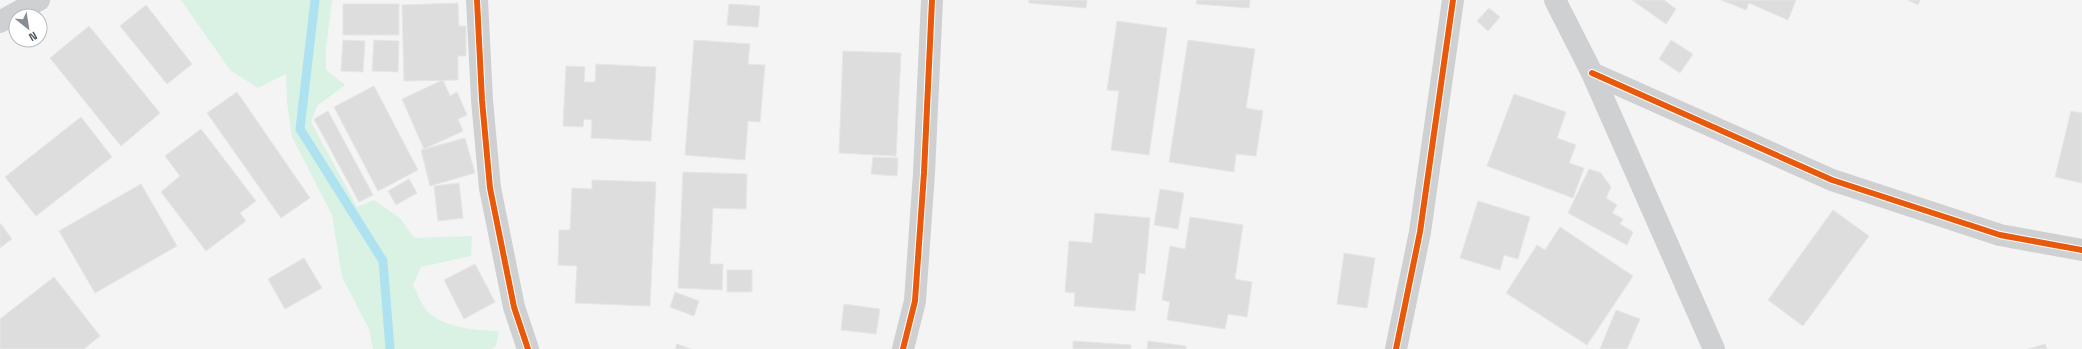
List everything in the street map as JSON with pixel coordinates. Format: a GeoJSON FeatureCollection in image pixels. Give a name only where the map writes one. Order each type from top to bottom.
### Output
{"type":"FeatureCollection","features":[{"type":"Feature","properties":{"kind":"street"},"geometry":{"type":"LineString","coordinates":[[0,22],[39,0]]}},
{"type":"Feature","properties":{"kind":"street"},"geometry":{"type":"LineString","coordinates":[[477,0],[482,100],[490,188],[514,307],[528,349]]}},
{"type":"Feature","properties":{"kind":"street"},"geometry":{"type":"LineString","coordinates":[[903,349],[916,301],[932,0]]}},
{"type":"Feature","properties":{"kind":"street"},"geometry":{"type":"LineString","coordinates":[[1396,349],[1420,232],[1453,0]]}},
{"type":"Feature","properties":{"kind":"street"},"geometry":{"type":"LineString","coordinates":[[1555,0],[1592,73],[1714,349]]}},
{"type":"Feature","properties":{"kind":"street"},"geometry":{"type":"LineString","coordinates":[[1592,73],[1832,180],[2000,234],[2082,250]]}},
{"type":"Feature","properties":{"kind":"green space"},"geometry":{"type":"Polygon","coordinates":[[[181,0],[332,0],[326,48],[326,70],[345,85],[317,106],[311,122],[357,207],[374,200],[400,218],[414,238],[472,236],[471,256],[421,267],[413,285],[428,312],[444,322],[462,328],[499,331],[496,346],[492,349],[373,349],[369,329],[342,277],[332,215],[292,137],[287,102],[286,74],[258,88],[230,70],[181,0]]]}},
{"type":"Feature","properties":{"kind":"building"},"geometry":{"type":"Polygon","coordinates":[[[1029,0],[1087,0],[1086,8],[1029,3],[1029,0]]]}},
{"type":"Feature","properties":{"kind":"building"},"geometry":{"type":"Polygon","coordinates":[[[1197,0],[1250,0],[1249,8],[1196,4],[1197,0]]]}},
{"type":"Feature","properties":{"kind":"building"},"geometry":{"type":"Polygon","coordinates":[[[1632,0],[1664,0],[1676,9],[1666,24],[1632,0]]]}},
{"type":"Feature","properties":{"kind":"building"},"geometry":{"type":"Polygon","coordinates":[[[1721,0],[1796,0],[1788,20],[1749,3],[1746,10],[1721,0]]]}},
{"type":"Feature","properties":{"kind":"building"},"geometry":{"type":"Polygon","coordinates":[[[1908,0],[1920,0],[1918,5],[1908,0]]]}},
{"type":"Feature","properties":{"kind":"building"},"geometry":{"type":"Polygon","coordinates":[[[458,3],[459,26],[466,26],[466,56],[458,56],[458,80],[404,81],[402,5],[458,3]]]}},
{"type":"Feature","properties":{"kind":"building"},"geometry":{"type":"Polygon","coordinates":[[[343,4],[399,4],[399,35],[343,35],[343,4]]]}},
{"type":"Feature","properties":{"kind":"building"},"geometry":{"type":"Polygon","coordinates":[[[729,4],[760,6],[758,27],[727,25],[729,4]]]}},
{"type":"Feature","properties":{"kind":"building"},"geometry":{"type":"Polygon","coordinates":[[[146,5],[192,64],[167,84],[120,26],[146,5]]]}},
{"type":"Feature","properties":{"kind":"building"},"geometry":{"type":"Polygon","coordinates":[[[1489,8],[1500,17],[1488,31],[1477,21],[1489,8]]]}},
{"type":"Feature","properties":{"kind":"building"},"geometry":{"type":"Polygon","coordinates":[[[1117,21],[1167,28],[1149,155],[1111,150],[1119,91],[1107,90],[1117,21]]]}},
{"type":"Feature","properties":{"kind":"building"},"geometry":{"type":"Polygon","coordinates":[[[89,26],[160,113],[121,146],[50,58],[89,26]]]}},
{"type":"Feature","properties":{"kind":"building"},"geometry":{"type":"Polygon","coordinates":[[[343,40],[365,41],[363,72],[341,71],[343,40]]]}},
{"type":"Feature","properties":{"kind":"building"},"geometry":{"type":"Polygon","coordinates":[[[374,40],[399,41],[398,72],[372,71],[374,40]]]}},
{"type":"Feature","properties":{"kind":"building"},"geometry":{"type":"Polygon","coordinates":[[[694,40],[750,44],[748,64],[765,65],[760,122],[748,121],[745,160],[685,155],[694,40]]]}},
{"type":"Feature","properties":{"kind":"building"},"geometry":{"type":"Polygon","coordinates":[[[1188,40],[1255,49],[1246,108],[1263,111],[1256,156],[1236,154],[1234,172],[1169,162],[1188,40]]]}},
{"type":"Feature","properties":{"kind":"building"},"geometry":{"type":"Polygon","coordinates":[[[1671,40],[1693,54],[1680,73],[1659,59],[1671,40]]]}},
{"type":"Feature","properties":{"kind":"building"},"geometry":{"type":"Polygon","coordinates":[[[843,51],[901,53],[896,156],[839,153],[843,51]]]}},
{"type":"Feature","properties":{"kind":"building"},"geometry":{"type":"Polygon","coordinates":[[[596,64],[656,67],[651,141],[591,138],[592,120],[584,119],[583,127],[563,126],[566,66],[585,67],[584,82],[595,82],[596,64]]]}},
{"type":"Feature","properties":{"kind":"building"},"geometry":{"type":"Polygon","coordinates":[[[443,80],[450,96],[457,92],[467,115],[458,119],[463,131],[424,149],[402,99],[443,80]]]}},
{"type":"Feature","properties":{"kind":"building"},"geometry":{"type":"Polygon","coordinates":[[[374,86],[418,170],[378,191],[334,107],[374,86]]]}},
{"type":"Feature","properties":{"kind":"building"},"geometry":{"type":"Polygon","coordinates":[[[237,92],[310,198],[281,218],[207,113],[237,92]]]}},
{"type":"Feature","properties":{"kind":"building"},"geometry":{"type":"Polygon","coordinates":[[[1514,94],[1566,112],[1557,138],[1576,145],[1569,163],[1584,168],[1573,198],[1487,166],[1514,94]]]}},
{"type":"Feature","properties":{"kind":"building"},"geometry":{"type":"Polygon","coordinates":[[[328,111],[373,195],[359,202],[314,119],[328,111]]]}},
{"type":"Feature","properties":{"kind":"building"},"geometry":{"type":"Polygon","coordinates":[[[2071,111],[2082,113],[2082,183],[2055,177],[2071,111]]]}},
{"type":"Feature","properties":{"kind":"building"},"geometry":{"type":"Polygon","coordinates":[[[81,117],[112,157],[36,216],[5,177],[81,117]]]}},
{"type":"Feature","properties":{"kind":"building"},"geometry":{"type":"Polygon","coordinates":[[[201,129],[256,201],[240,213],[246,221],[206,251],[161,192],[180,176],[165,156],[201,129]]]}},
{"type":"Feature","properties":{"kind":"building"},"geometry":{"type":"Polygon","coordinates":[[[465,138],[475,173],[430,186],[421,150],[465,138]]]}},
{"type":"Feature","properties":{"kind":"building"},"geometry":{"type":"Polygon","coordinates":[[[873,157],[898,158],[897,176],[871,174],[873,157]]]}},
{"type":"Feature","properties":{"kind":"building"},"geometry":{"type":"Polygon","coordinates":[[[1589,169],[1601,173],[1611,187],[1606,198],[1617,205],[1612,213],[1623,219],[1620,224],[1633,232],[1627,245],[1568,213],[1589,169]]]}},
{"type":"Feature","properties":{"kind":"building"},"geometry":{"type":"Polygon","coordinates":[[[683,172],[747,174],[746,209],[713,208],[710,264],[723,264],[722,290],[678,288],[683,172]]]}},
{"type":"Feature","properties":{"kind":"building"},"geometry":{"type":"Polygon","coordinates":[[[409,179],[417,193],[396,205],[388,191],[409,179]]]}},
{"type":"Feature","properties":{"kind":"building"},"geometry":{"type":"Polygon","coordinates":[[[592,180],[656,182],[650,306],[575,303],[577,266],[558,265],[559,230],[570,230],[572,188],[592,189],[592,180]]]}},
{"type":"Feature","properties":{"kind":"building"},"geometry":{"type":"Polygon","coordinates":[[[459,183],[463,218],[438,221],[434,186],[459,183]]]}},
{"type":"Feature","properties":{"kind":"building"},"geometry":{"type":"Polygon","coordinates":[[[141,184],[177,246],[95,293],[59,231],[141,184]]]}},
{"type":"Feature","properties":{"kind":"building"},"geometry":{"type":"Polygon","coordinates":[[[1160,189],[1184,193],[1178,229],[1154,225],[1160,189]]]}},
{"type":"Feature","properties":{"kind":"building"},"geometry":{"type":"Polygon","coordinates":[[[1478,201],[1530,217],[1518,259],[1504,255],[1500,270],[1460,258],[1478,201]]]}},
{"type":"Feature","properties":{"kind":"building"},"geometry":{"type":"Polygon","coordinates":[[[1833,210],[1869,236],[1803,326],[1768,300],[1833,210]]]}},
{"type":"Feature","properties":{"kind":"building"},"geometry":{"type":"Polygon","coordinates":[[[1095,213],[1150,218],[1145,274],[1139,273],[1135,311],[1074,306],[1075,293],[1065,292],[1069,241],[1092,243],[1095,213]]]}},
{"type":"Feature","properties":{"kind":"building"},"geometry":{"type":"Polygon","coordinates":[[[1190,217],[1243,225],[1235,279],[1252,282],[1247,317],[1228,314],[1225,329],[1167,320],[1170,302],[1162,300],[1170,246],[1185,249],[1190,217]]]}},
{"type":"Feature","properties":{"kind":"building"},"geometry":{"type":"Polygon","coordinates":[[[0,223],[12,239],[0,248],[0,223]]]}},
{"type":"Feature","properties":{"kind":"building"},"geometry":{"type":"Polygon","coordinates":[[[1560,227],[1633,276],[1587,345],[1506,293],[1537,245],[1545,250],[1560,227]]]}},
{"type":"Feature","properties":{"kind":"building"},"geometry":{"type":"Polygon","coordinates":[[[1344,253],[1375,258],[1367,308],[1337,304],[1344,253]]]}},
{"type":"Feature","properties":{"kind":"building"},"geometry":{"type":"Polygon","coordinates":[[[304,258],[322,288],[285,309],[268,279],[304,258]]]}},
{"type":"Feature","properties":{"kind":"building"},"geometry":{"type":"Polygon","coordinates":[[[475,264],[495,302],[464,319],[444,280],[475,264]]]}},
{"type":"Feature","properties":{"kind":"building"},"geometry":{"type":"Polygon","coordinates":[[[727,270],[752,270],[752,292],[727,292],[727,270]]]}},
{"type":"Feature","properties":{"kind":"building"},"geometry":{"type":"Polygon","coordinates":[[[54,277],[100,336],[84,349],[0,349],[0,319],[54,277]]]}},
{"type":"Feature","properties":{"kind":"building"},"geometry":{"type":"Polygon","coordinates":[[[675,292],[699,301],[694,316],[670,307],[675,292]]]}},
{"type":"Feature","properties":{"kind":"building"},"geometry":{"type":"Polygon","coordinates":[[[844,304],[880,309],[876,334],[841,330],[844,304]]]}},
{"type":"Feature","properties":{"kind":"building"},"geometry":{"type":"Polygon","coordinates":[[[1616,310],[1640,319],[1627,349],[1600,349],[1616,310]]]}},
{"type":"Feature","properties":{"kind":"building"},"geometry":{"type":"Polygon","coordinates":[[[1073,341],[1131,345],[1131,349],[1073,349],[1073,341]]]}},
{"type":"Feature","properties":{"kind":"building"},"geometry":{"type":"Polygon","coordinates":[[[1148,341],[1186,346],[1186,349],[1147,349],[1148,341]]]}},
{"type":"Feature","properties":{"kind":"building"},"geometry":{"type":"Polygon","coordinates":[[[677,344],[691,349],[675,349],[677,344]]]}},
{"type":"Feature","properties":{"kind":"building"},"geometry":{"type":"Polygon","coordinates":[[[2045,344],[2047,349],[2028,349],[2045,344]]]}},
{"type":"Feature","properties":{"kind":"waterway"},"geometry":{"type":"LineString","coordinates":[[315,0],[300,129],[383,261],[390,349]]}},
{"type":"Feature","properties":{"kind":"cycle path"},"geometry":{"type":"LineString","coordinates":[[477,0],[482,100],[490,188],[514,307],[528,349]]}},
{"type":"Feature","properties":{"kind":"cycle path"},"geometry":{"type":"LineString","coordinates":[[903,349],[915,301],[924,173],[932,0]]}},
{"type":"Feature","properties":{"kind":"cycle path"},"geometry":{"type":"LineString","coordinates":[[1396,349],[1420,232],[1453,0]]}},
{"type":"Feature","properties":{"kind":"cycle path"},"geometry":{"type":"LineString","coordinates":[[1592,73],[1832,180],[2000,235],[2082,250]]}}]}
